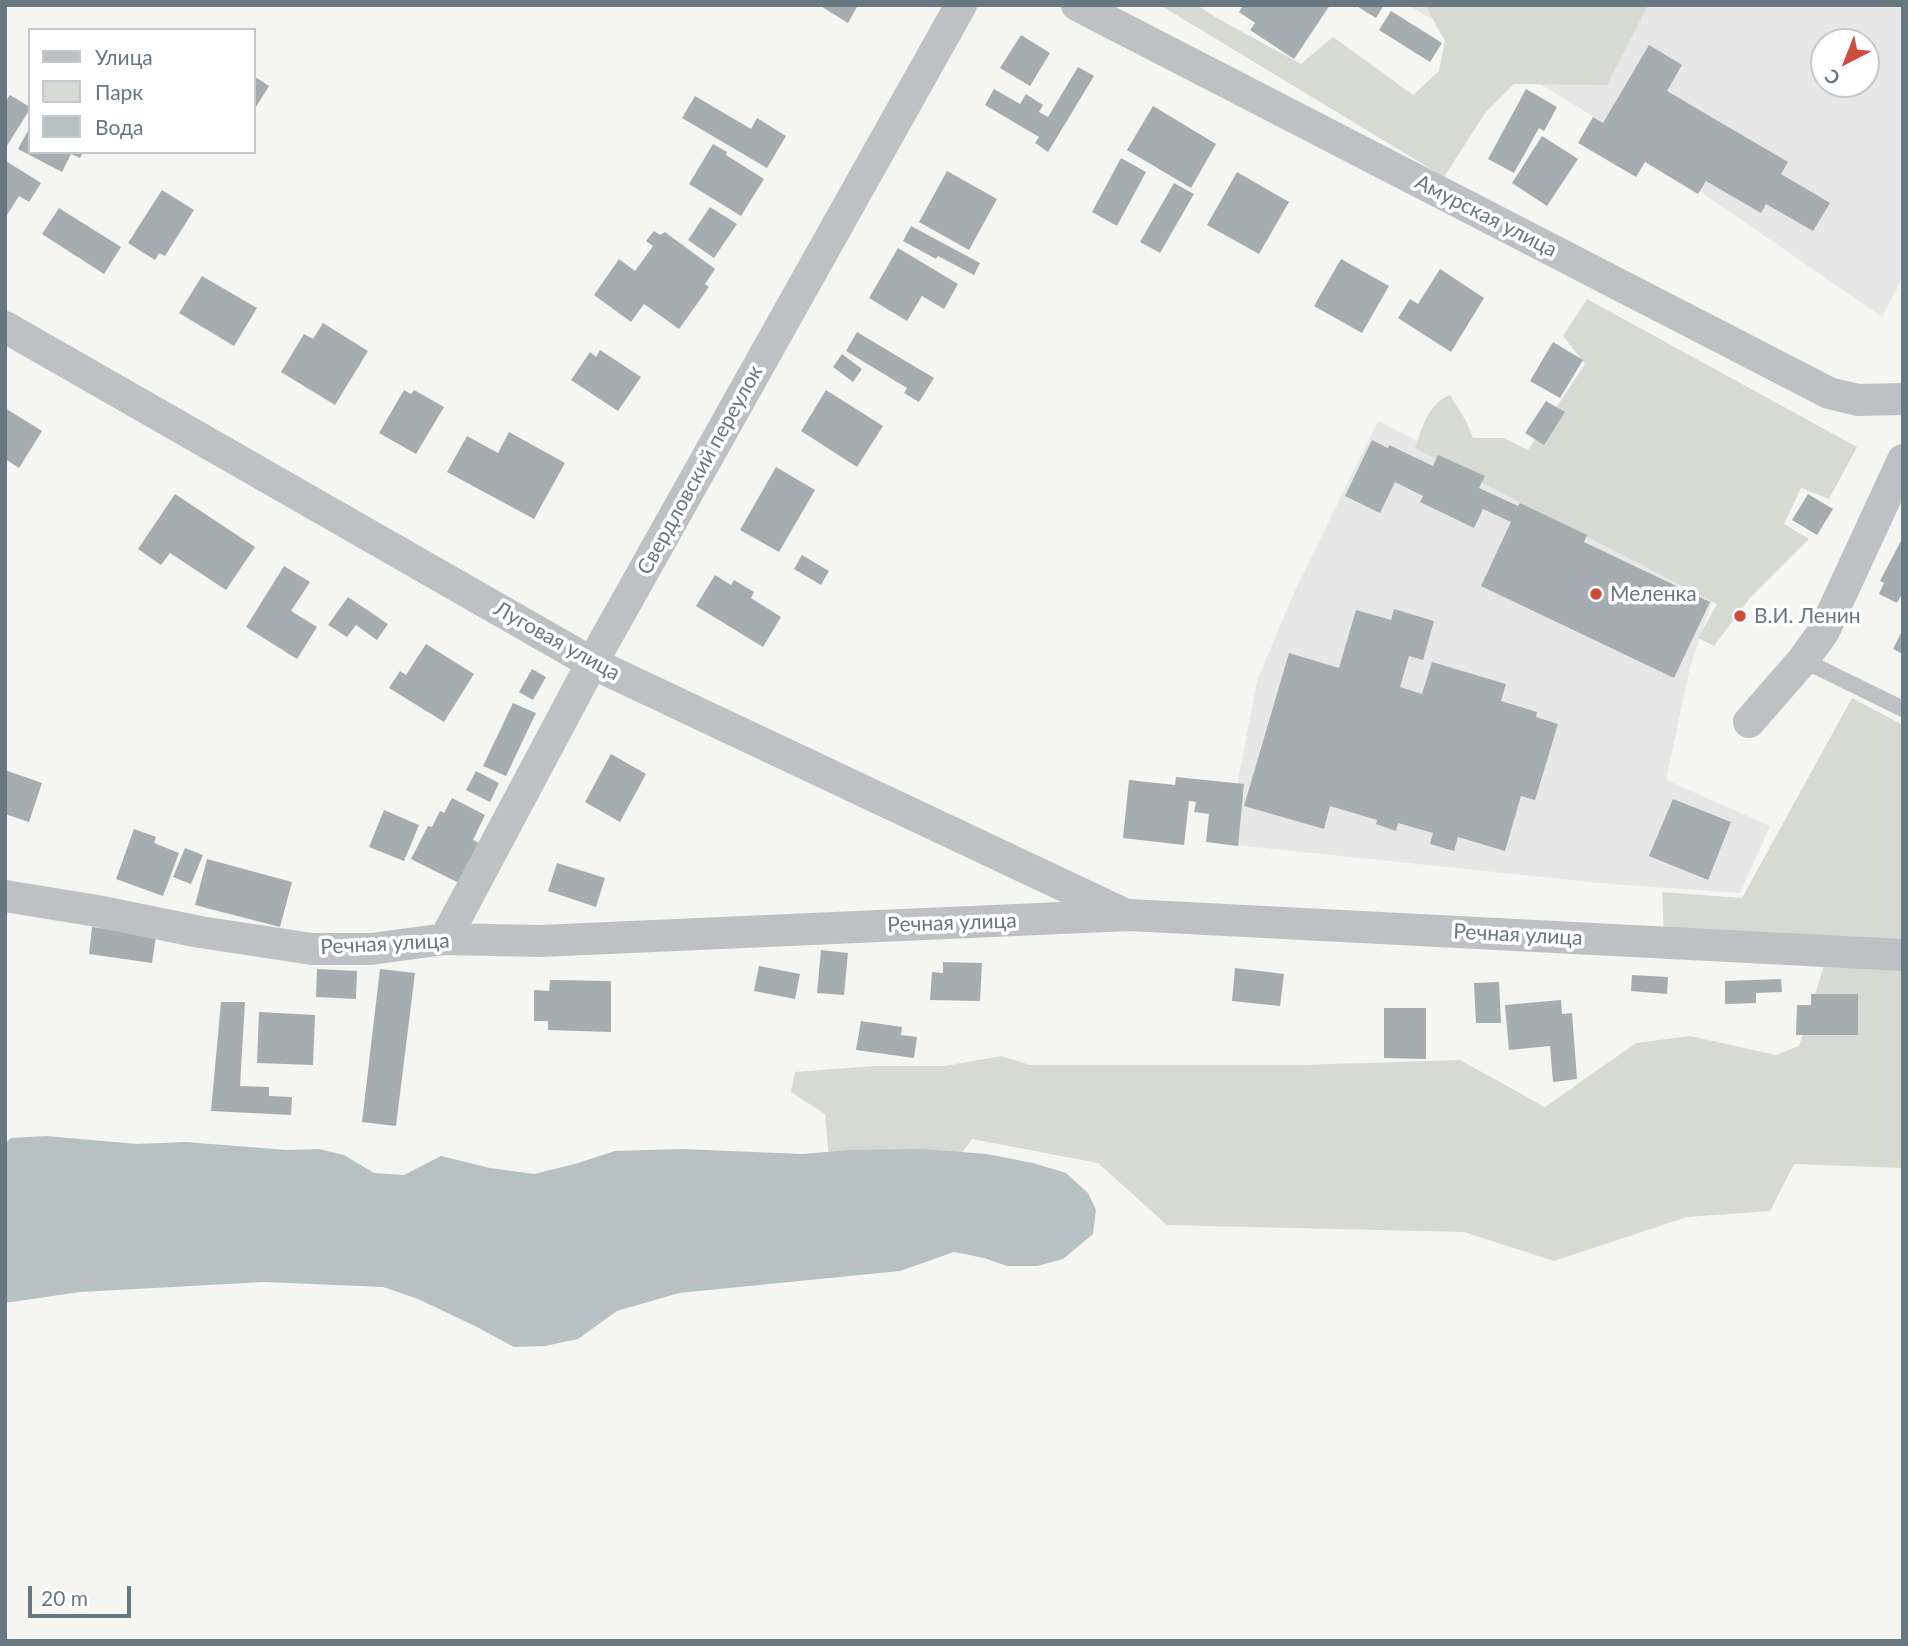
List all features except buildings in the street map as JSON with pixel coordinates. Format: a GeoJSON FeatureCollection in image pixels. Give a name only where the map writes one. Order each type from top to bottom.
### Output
{"type":"FeatureCollection","features":[{"type":"Feature","properties":{"kind":"street","name":"Свердловский переулок"},"geometry":{"type":"LineString","coordinates":[[445,939],[592,663],[961,5]]}},
{"type":"Feature","properties":{"kind":"street","name":"Амурская улица"},"geometry":{"type":"LineString","coordinates":[[1077,5],[1829,393],[1858,400],[1903,399]]}},
{"type":"Feature","properties":{"kind":"street","name":"Луговая улица"},"geometry":{"type":"LineString","coordinates":[[5,327],[592,663],[1129,915]]}},
{"type":"Feature","properties":{"kind":"street"},"geometry":{"type":"LineString","coordinates":[[1749,722],[1803,660],[1824,631],[1903,460]]}},
{"type":"Feature","properties":{"kind":"street","name":"Речная улица"},"geometry":{"type":"LineString","coordinates":[[5,896],[200,932],[312,949],[371,949],[445,939],[540,941],[1129,915],[1903,955]]}},
{"type":"Feature","properties":{"kind":"lane"},"geometry":{"type":"LineString","coordinates":[[1803,660],[1903,709]]}},
{"type":"Feature","properties":{"kind":"shaded area"},"geometry":{"type":"Polygon","coordinates":[[[1408,5],[1903,5],[1903,277],[1882,317],[1578,107],[1408,5]]]}},
{"type":"Feature","properties":{"kind":"shaded area","name":"Меленка"},"geometry":{"type":"Polygon","coordinates":[[[1378,421],[1716,589],[1690,667],[1666,780],[1770,826],[1740,893],[1610,884],[1226,844],[1257,681],[1293,595],[1378,421]]]}},
{"type":"Feature","properties":{"kind":"green space"},"geometry":{"type":"Polygon","coordinates":[[[1160,5],[1197,5],[1301,64],[1333,37],[1413,95],[1439,71],[1445,41],[1425,5],[1647,5],[1607,85],[1514,84],[1485,113],[1444,177],[1160,5]]]}},
{"type":"Feature","properties":{"kind":"green space"},"geometry":{"type":"Polygon","coordinates":[[[1587,299],[1857,447],[1829,499],[1801,488],[1784,524],[1809,539],[1750,598],[1714,646],[1698,638],[1717,604],[1415,448],[1432,410],[1443,398],[1450,395],[1473,438],[1504,438],[1528,450],[1585,364],[1563,336],[1587,299]]]}},
{"type":"Feature","properties":{"kind":"green space"},"geometry":{"type":"Polygon","coordinates":[[[1852,698],[1903,725],[1903,943],[1664,933],[1662,892],[1742,898],[1852,698]]]}},
{"type":"Feature","properties":{"kind":"green space"},"geometry":{"type":"Polygon","coordinates":[[[1827,956],[1903,960],[1903,1168],[1794,1164],[1770,1211],[1687,1217],[1554,1261],[1464,1232],[1167,1225],[1098,1163],[972,1139],[918,1214],[831,1181],[825,1114],[791,1092],[795,1072],[874,1066],[945,1066],[1001,1056],[1030,1065],[1300,1065],[1460,1060],[1545,1107],[1636,1043],[1690,1036],[1776,1055],[1799,1046],[1827,956]]]}},
{"type":"Feature","properties":{"kind":"water"},"geometry":{"type":"Polygon","coordinates":[[[46,1136],[137,1144],[186,1142],[287,1150],[319,1149],[344,1155],[374,1173],[404,1175],[441,1156],[490,1168],[534,1174],[615,1151],[682,1149],[802,1154],[922,1149],[987,1154],[1066,1173],[1088,1193],[1096,1210],[1093,1234],[1063,1259],[1037,1266],[1007,1266],[954,1252],[900,1271],[679,1293],[617,1311],[578,1339],[545,1346],[514,1347],[418,1299],[383,1287],[264,1282],[80,1292],[5,1303],[5,1143],[11,1138],[46,1136]]]}},
{"type":"Feature","properties":{"kind":"place","name":"Меленка"},"geometry":{"type":"Point","coordinates":[1596,594]}},
{"type":"Feature","properties":{"kind":"place","name":"В.И. Ленин"},"geometry":{"type":"Point","coordinates":[1740,616]}}]}
